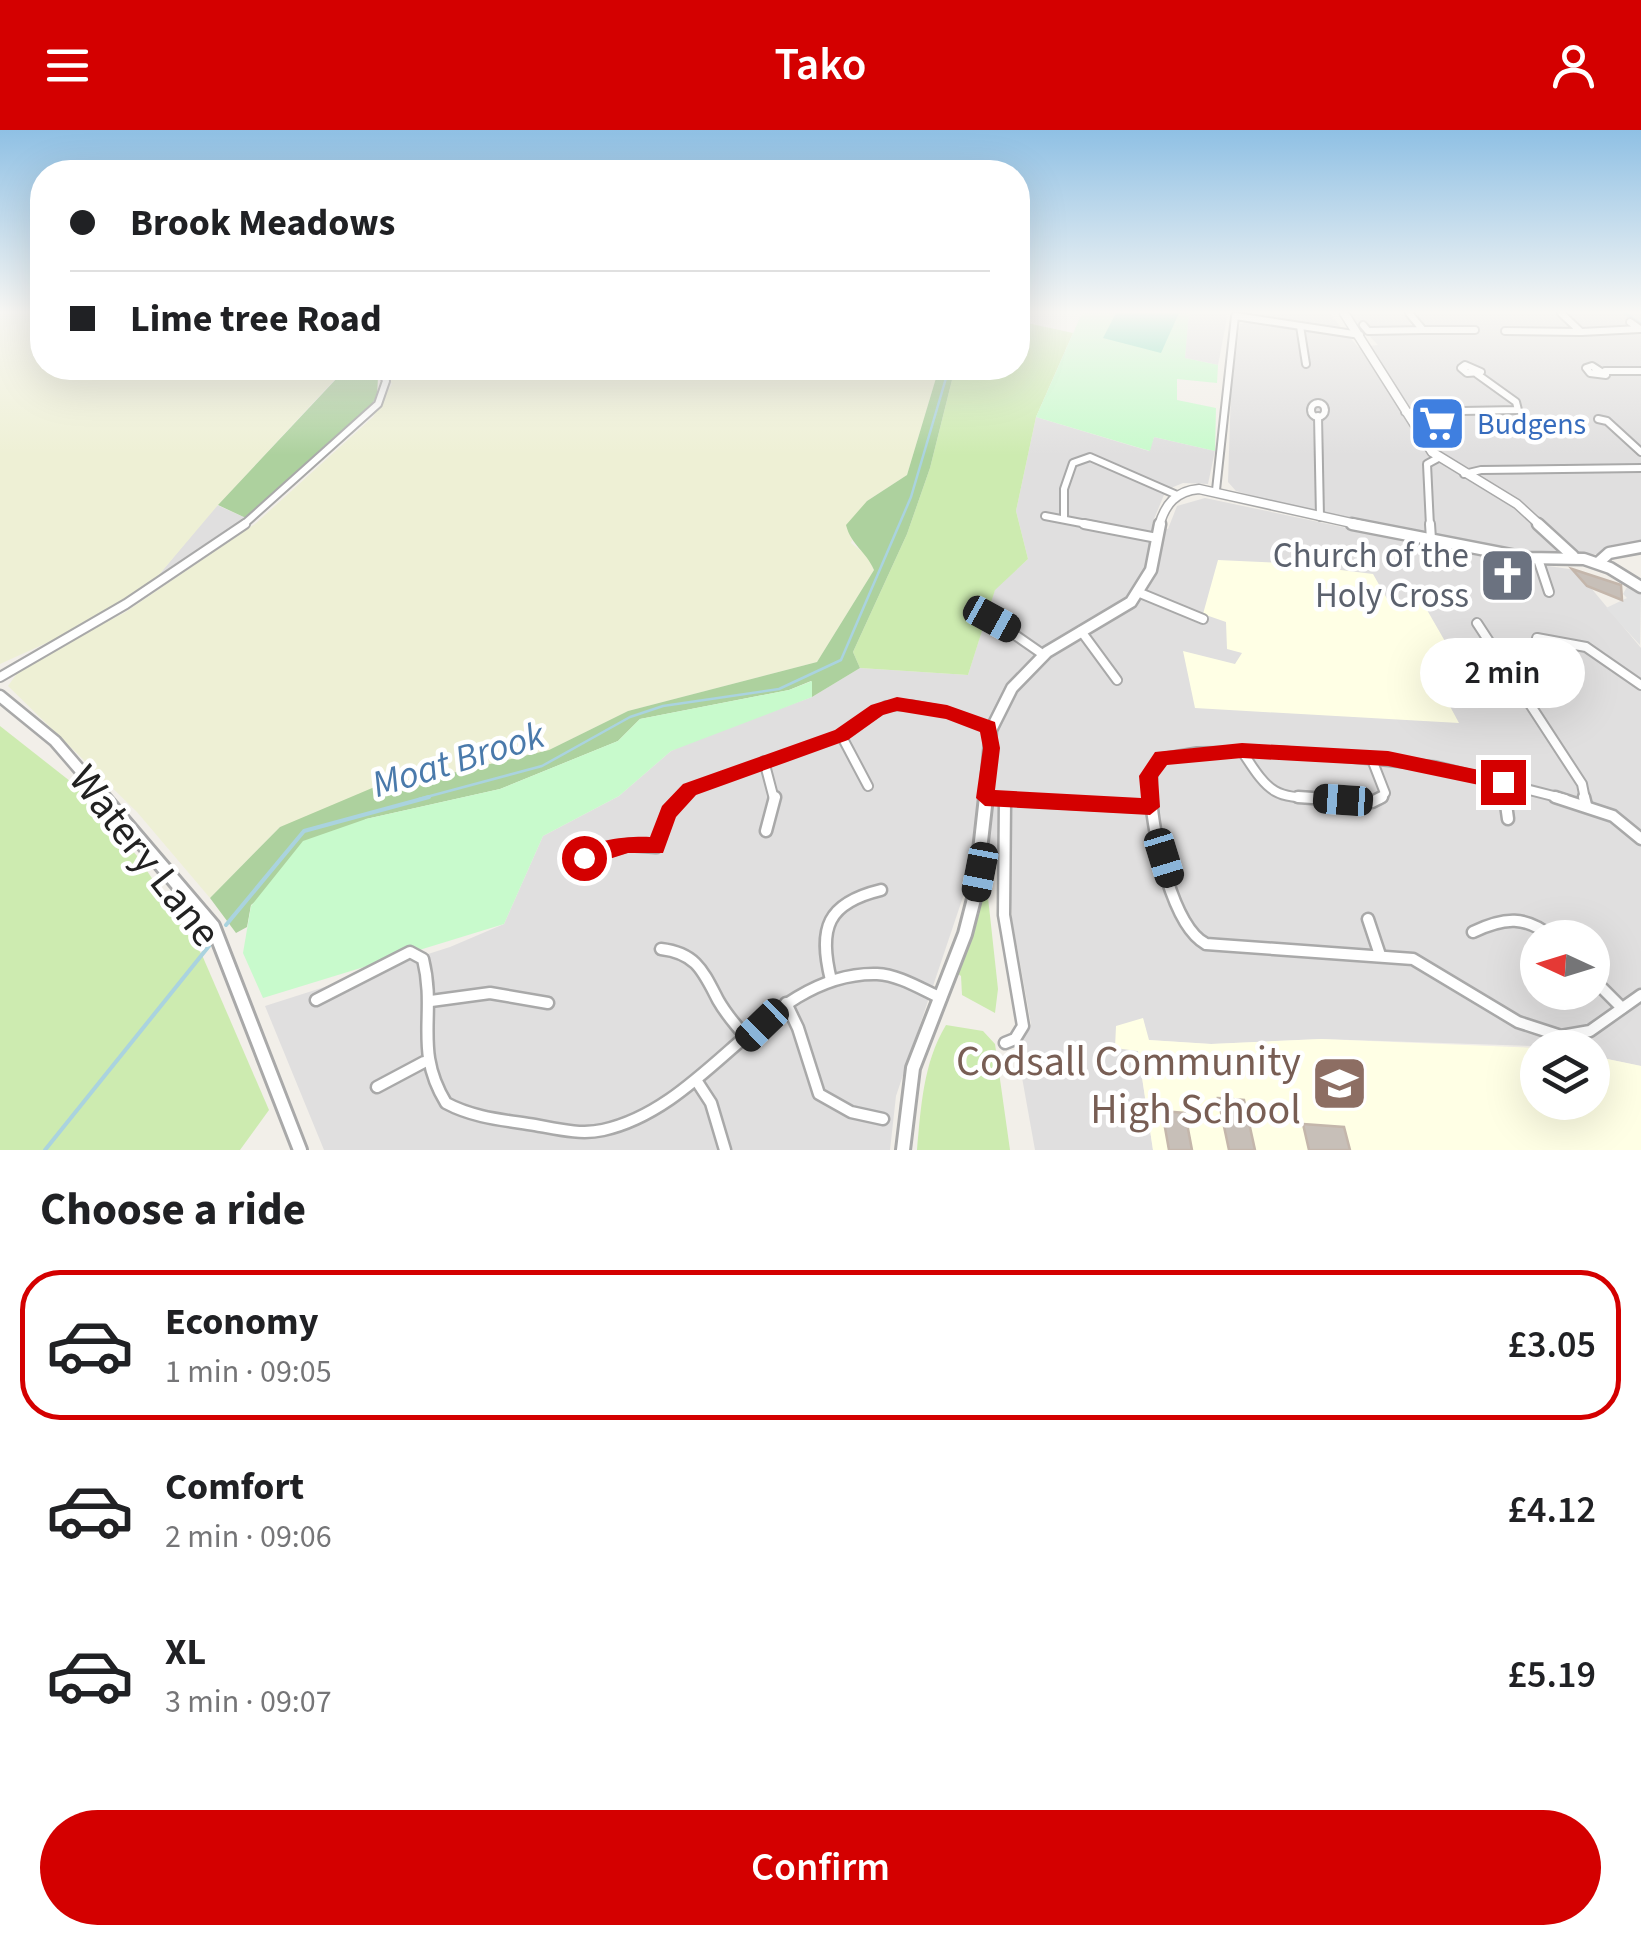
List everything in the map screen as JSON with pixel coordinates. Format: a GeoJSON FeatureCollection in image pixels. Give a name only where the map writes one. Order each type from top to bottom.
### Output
{"type":"FeatureCollection","features":[{"type":"Feature","properties":{"kind":"street"},"geometry":{"type":"LineString","coordinates":[[1216,490],[1229,361]]}},
{"type":"Feature","properties":{"kind":"street"},"geometry":{"type":"LineString","coordinates":[[1380,361],[1405,412],[1438,458],[1517,504],[1573,556]]}},
{"type":"Feature","properties":{"kind":"street"},"geometry":{"type":"LineString","coordinates":[[1605,371],[1641,372]]}},
{"type":"Feature","properties":{"kind":"street"},"geometry":{"type":"LineString","coordinates":[[1405,412],[1518,410],[1516,402],[1477,374]]}},
{"type":"Feature","properties":{"kind":"street"},"geometry":{"type":"LineString","coordinates":[[0,677],[126,604],[248,523],[378,404],[386,380]]}},
{"type":"Feature","properties":{"kind":"street"},"geometry":{"type":"LineString","coordinates":[[1318,416],[1320,517]]}},
{"type":"Feature","properties":{"kind":"street"},"geometry":{"type":"LineString","coordinates":[[1605,420],[1641,452]]}},
{"type":"Feature","properties":{"kind":"street"},"geometry":{"type":"LineString","coordinates":[[1064,519],[1068,474],[1073,464],[1083,458],[1104,460],[1177,495]]}},
{"type":"Feature","properties":{"kind":"street"},"geometry":{"type":"LineString","coordinates":[[1431,538],[1427,464],[1438,458]]}},
{"type":"Feature","properties":{"kind":"street"},"geometry":{"type":"LineString","coordinates":[[1464,474],[1481,470],[1641,468]]}},
{"type":"Feature","properties":{"kind":"street"},"geometry":{"type":"LineString","coordinates":[[904,1150],[913,1068],[975,895],[992,748],[988,727],[1016,679],[1041,652],[1114,615],[1140,593],[1154,566],[1156,538],[1166,510],[1177,495],[1216,490],[1320,517],[1538,559],[1573,556],[1599,562],[1641,587]]}},
{"type":"Feature","properties":{"kind":"street"},"geometry":{"type":"LineString","coordinates":[[1045,516],[1156,538]]}},
{"type":"Feature","properties":{"kind":"street"},"geometry":{"type":"LineString","coordinates":[[1599,562],[1608,553],[1641,547]]}},
{"type":"Feature","properties":{"kind":"street"},"geometry":{"type":"LineString","coordinates":[[1538,559],[1549,592]]}},
{"type":"Feature","properties":{"kind":"street"},"geometry":{"type":"LineString","coordinates":[[1140,593],[1202,618]]}},
{"type":"Feature","properties":{"kind":"street"},"geometry":{"type":"LineString","coordinates":[[992,619],[1041,652]]}},
{"type":"Feature","properties":{"kind":"street"},"geometry":{"type":"LineString","coordinates":[[1477,622],[1582,784],[1586,805]]}},
{"type":"Feature","properties":{"kind":"street"},"geometry":{"type":"LineString","coordinates":[[1081,631],[1118,680]]}},
{"type":"Feature","properties":{"kind":"street"},"geometry":{"type":"LineString","coordinates":[[1537,638],[1586,648],[1641,685]]}},
{"type":"Feature","properties":{"kind":"street","name":"Watery Lane"},"geometry":{"type":"LineString","coordinates":[[0,696],[55,740],[214,926],[300,1150]]}},
{"type":"Feature","properties":{"kind":"street"},"geometry":{"type":"LineString","coordinates":[[584,858],[628,844],[656,846],[668,812],[682,796],[764,761],[841,735],[878,710],[897,704],[947,712],[988,727]]}},
{"type":"Feature","properties":{"kind":"street"},"geometry":{"type":"LineString","coordinates":[[841,735],[868,786]]}},
{"type":"Feature","properties":{"kind":"street"},"geometry":{"type":"LineString","coordinates":[[1641,839],[1613,816],[1586,805],[1436,766],[1371,757],[1242,751],[1162,758],[1148,776],[1150,807],[1184,923],[1195,938],[1216,946],[1380,955],[1428,964],[1515,1020],[1550,1034],[1584,1034],[1641,995]]}},
{"type":"Feature","properties":{"kind":"street"},"geometry":{"type":"LineString","coordinates":[[1242,751],[1266,790],[1284,796],[1372,802],[1380,801],[1385,793],[1371,757]]}},
{"type":"Feature","properties":{"kind":"street"},"geometry":{"type":"LineString","coordinates":[[764,761],[775,796],[766,832]]}},
{"type":"Feature","properties":{"kind":"street"},"geometry":{"type":"LineString","coordinates":[[1503,782],[1508,819]]}},
{"type":"Feature","properties":{"kind":"street"},"geometry":{"type":"LineString","coordinates":[[985,798],[1150,807]]}},
{"type":"Feature","properties":{"kind":"street"},"geometry":{"type":"LineString","coordinates":[[1005,800],[1004,915],[1023,1026],[1015,1040],[1005,1043]]}},
{"type":"Feature","properties":{"kind":"street"},"geometry":{"type":"LineString","coordinates":[[830,980],[823,942],[828,922],[849,898],[882,890]]}},
{"type":"Feature","properties":{"kind":"street"},"geometry":{"type":"LineString","coordinates":[[1368,919],[1380,955]]}},
{"type":"Feature","properties":{"kind":"street"},"geometry":{"type":"LineString","coordinates":[[1473,932],[1500,919],[1526,920]]}},
{"type":"Feature","properties":{"kind":"street"},"geometry":{"type":"LineString","coordinates":[[661,949],[683,952],[701,962],[722,1005],[748,1039]]}},
{"type":"Feature","properties":{"kind":"street"},"geometry":{"type":"LineString","coordinates":[[316,1000],[410,952],[423,959],[430,979],[424,1062],[440,1096],[456,1109],[489,1118],[602,1130],[646,1116],[698,1082],[786,1004],[830,980],[862,974],[888,976],[941,998]]}},
{"type":"Feature","properties":{"kind":"street"},"geometry":{"type":"LineString","coordinates":[[431,1001],[487,992],[516,994],[548,1003]]}},
{"type":"Feature","properties":{"kind":"street"},"geometry":{"type":"LineString","coordinates":[[1610,996],[1622,1008]]}},
{"type":"Feature","properties":{"kind":"street"},"geometry":{"type":"LineString","coordinates":[[786,1004],[805,1039],[814,1089],[820,1099],[846,1113],[883,1119]]}},
{"type":"Feature","properties":{"kind":"street"},"geometry":{"type":"LineString","coordinates":[[377,1087],[424,1062]]}},
{"type":"Feature","properties":{"kind":"street"},"geometry":{"type":"LineString","coordinates":[[698,1082],[717,1118],[725,1150]]}},
{"type":"Feature","properties":{"kind":"shaded area"},"geometry":{"type":"Polygon","coordinates":[[[0,361],[30,361],[30,380],[334,380],[152,583],[53,640],[0,664],[0,361]]]}},
{"type":"Feature","properties":{"kind":"shaded area"},"geometry":{"type":"Polygon","coordinates":[[[1235,361],[1641,361],[1641,545],[1554,559],[1300,510],[1236,491],[1228,482],[1235,361]]]}},
{"type":"Feature","properties":{"kind":"shaded area"},"geometry":{"type":"Polygon","coordinates":[[[390,380],[935,380],[907,475],[867,501],[851,543],[868,556],[874,570],[817,662],[628,711],[549,750],[452,773],[280,827],[210,898],[137,812],[8,686],[18,672],[50,650],[124,613],[255,524],[373,417],[392,384],[390,380]]]}},
{"type":"Feature","properties":{"kind":"shaded area"},"geometry":{"type":"Polygon","coordinates":[[[1036,417],[1149,451],[1154,437],[1215,451],[1208,484],[1183,483],[1166,490],[1152,524],[1168,529],[1177,506],[1205,498],[1485,557],[1576,570],[1641,648],[1641,1066],[1610,1060],[1610,1030],[1520,1030],[1520,1046],[1321,1039],[1211,1044],[1148,1040],[1143,1019],[1117,1037],[1115,1047],[1138,1051],[1153,1150],[1035,1150],[1016,1044],[1031,1024],[1012,919],[1009,867],[973,851],[968,882],[896,1096],[890,1150],[324,1150],[265,1006],[450,947],[504,924],[543,836],[619,796],[671,751],[694,740],[812,697],[860,668],[968,675],[995,589],[1028,559],[1016,511],[1036,417]]]}},
{"type":"Feature","properties":{"kind":"shaded area"},"geometry":{"type":"Polygon","coordinates":[[[217,505],[248,519],[152,583],[217,505]]]}},
{"type":"Feature","properties":{"kind":"shaded area"},"geometry":{"type":"Polygon","coordinates":[[[1218,560],[1285,563],[1373,574],[1390,604],[1423,603],[1465,676],[1432,673],[1459,723],[1195,708],[1183,651],[1235,664],[1242,653],[1227,649],[1226,622],[1203,614],[1218,560]]]}},
{"type":"Feature","properties":{"kind":"shaded area"},"geometry":{"type":"Polygon","coordinates":[[[1627,587],[1641,595],[1640,645],[1606,608],[1627,598],[1623,594],[1627,587]]]}},
{"type":"Feature","properties":{"kind":"shaded area","name":"Codsall Community High School"},"geometry":{"type":"Polygon","coordinates":[[[1143,1018],[1149,1040],[1211,1044],[1321,1039],[1520,1047],[1520,1120],[1610,1120],[1610,1060],[1641,1066],[1641,1150],[1153,1150],[1138,1051],[1115,1048],[1116,1026],[1143,1018]]]}},
{"type":"Feature","properties":{"kind":"green space"},"geometry":{"type":"Polygon","coordinates":[[[1030,361],[1061,361],[1036,417],[1016,511],[1028,559],[995,590],[968,675],[860,668],[853,652],[907,534],[930,468],[952,380],[1030,380],[1030,361]]]}},
{"type":"Feature","properties":{"kind":"green space"},"geometry":{"type":"Polygon","coordinates":[[[1061,361],[1197,361],[1218,365],[1217,383],[1177,379],[1177,400],[1216,408],[1215,451],[1154,437],[1150,451],[1036,417],[1061,361]]]}},
{"type":"Feature","properties":{"kind":"green space"},"geometry":{"type":"Polygon","coordinates":[[[335,380],[378,380],[377,396],[366,413],[248,519],[218,505],[335,380]]]}},
{"type":"Feature","properties":{"kind":"green space"},"geometry":{"type":"Polygon","coordinates":[[[935,380],[952,380],[930,468],[907,534],[853,652],[860,668],[812,697],[811,681],[789,690],[640,719],[618,741],[500,789],[366,819],[251,905],[247,927],[236,933],[210,898],[280,827],[384,783],[452,773],[549,750],[628,711],[817,662],[874,570],[846,525],[867,501],[907,475],[935,380]]]}},
{"type":"Feature","properties":{"kind":"green space"},"geometry":{"type":"Polygon","coordinates":[[[812,681],[812,697],[671,751],[619,796],[543,836],[504,924],[263,998],[243,953],[251,906],[303,841],[366,819],[500,789],[618,741],[640,719],[789,690],[812,681]]]}},
{"type":"Feature","properties":{"kind":"green space"},"geometry":{"type":"Polygon","coordinates":[[[0,726],[75,785],[138,857],[202,955],[269,1110],[240,1150],[0,1150],[0,726]]]}},
{"type":"Feature","properties":{"kind":"green space"},"geometry":{"type":"Polygon","coordinates":[[[985,870],[998,989],[995,1013],[962,995],[961,976],[957,973],[972,932],[985,870]]]}},
{"type":"Feature","properties":{"kind":"green space"},"geometry":{"type":"Polygon","coordinates":[[[946,1025],[983,1031],[995,1044],[1010,1150],[917,1150],[928,1070],[946,1025]]]}},
{"type":"Feature","properties":{"kind":"building"},"geometry":{"type":"Polygon","coordinates":[[[1572,569],[1621,585],[1622,600],[1587,586],[1572,569]]]}},
{"type":"Feature","properties":{"kind":"building","name":"Codsall Community High School"},"geometry":{"type":"Polygon","coordinates":[[[1218,1098],[1244,1100],[1255,1150],[1229,1150],[1218,1098]]]}},
{"type":"Feature","properties":{"kind":"building","name":"Codsall Community High School"},"geometry":{"type":"Polygon","coordinates":[[[1162,1111],[1185,1113],[1192,1150],[1169,1150],[1162,1111]]]}},
{"type":"Feature","properties":{"kind":"building","name":"Codsall Community High School"},"geometry":{"type":"Polygon","coordinates":[[[1303,1124],[1344,1127],[1350,1150],[1309,1150],[1303,1124]]]}},
{"type":"Feature","properties":{"kind":"waterway","name":"Moat Brook"},"geometry":{"type":"LineString","coordinates":[[419,799],[542,766],[630,717],[663,706],[779,689],[841,660],[911,497],[945,380]]}},
{"type":"Feature","properties":{"kind":"waterway","name":"Moat Brook"},"geometry":{"type":"LineString","coordinates":[[226,925],[304,831],[429,797]]}},
{"type":"Feature","properties":{"kind":"waterway","name":"Moat Brook"},"geometry":{"type":"LineString","coordinates":[[45,1150],[209,946]]}},
{"type":"Feature","properties":{"kind":"place","name":"Budgens"},"geometry":{"type":"Point","coordinates":[1438,424]}},
{"type":"Feature","properties":{"kind":"place","name":"Church of the Holy Cross"},"geometry":{"type":"Point","coordinates":[1508,575]}},
{"type":"Feature","properties":{"kind":"place","name":"Codsall Community High School"},"geometry":{"type":"Point","coordinates":[1340,1084]}},
{"type":"Feature","properties":{"kind":"route"},"geometry":{"type":"LineString","coordinates":[[584,858],[628,844],[656,846],[674,802],[690,790],[841,735],[878,710],[897,704],[947,712],[988,727],[992,748],[985,798],[1150,807],[1148,776],[1156,762],[1169,755],[1197,752],[1280,751],[1388,758],[1503,782]]}}]}
